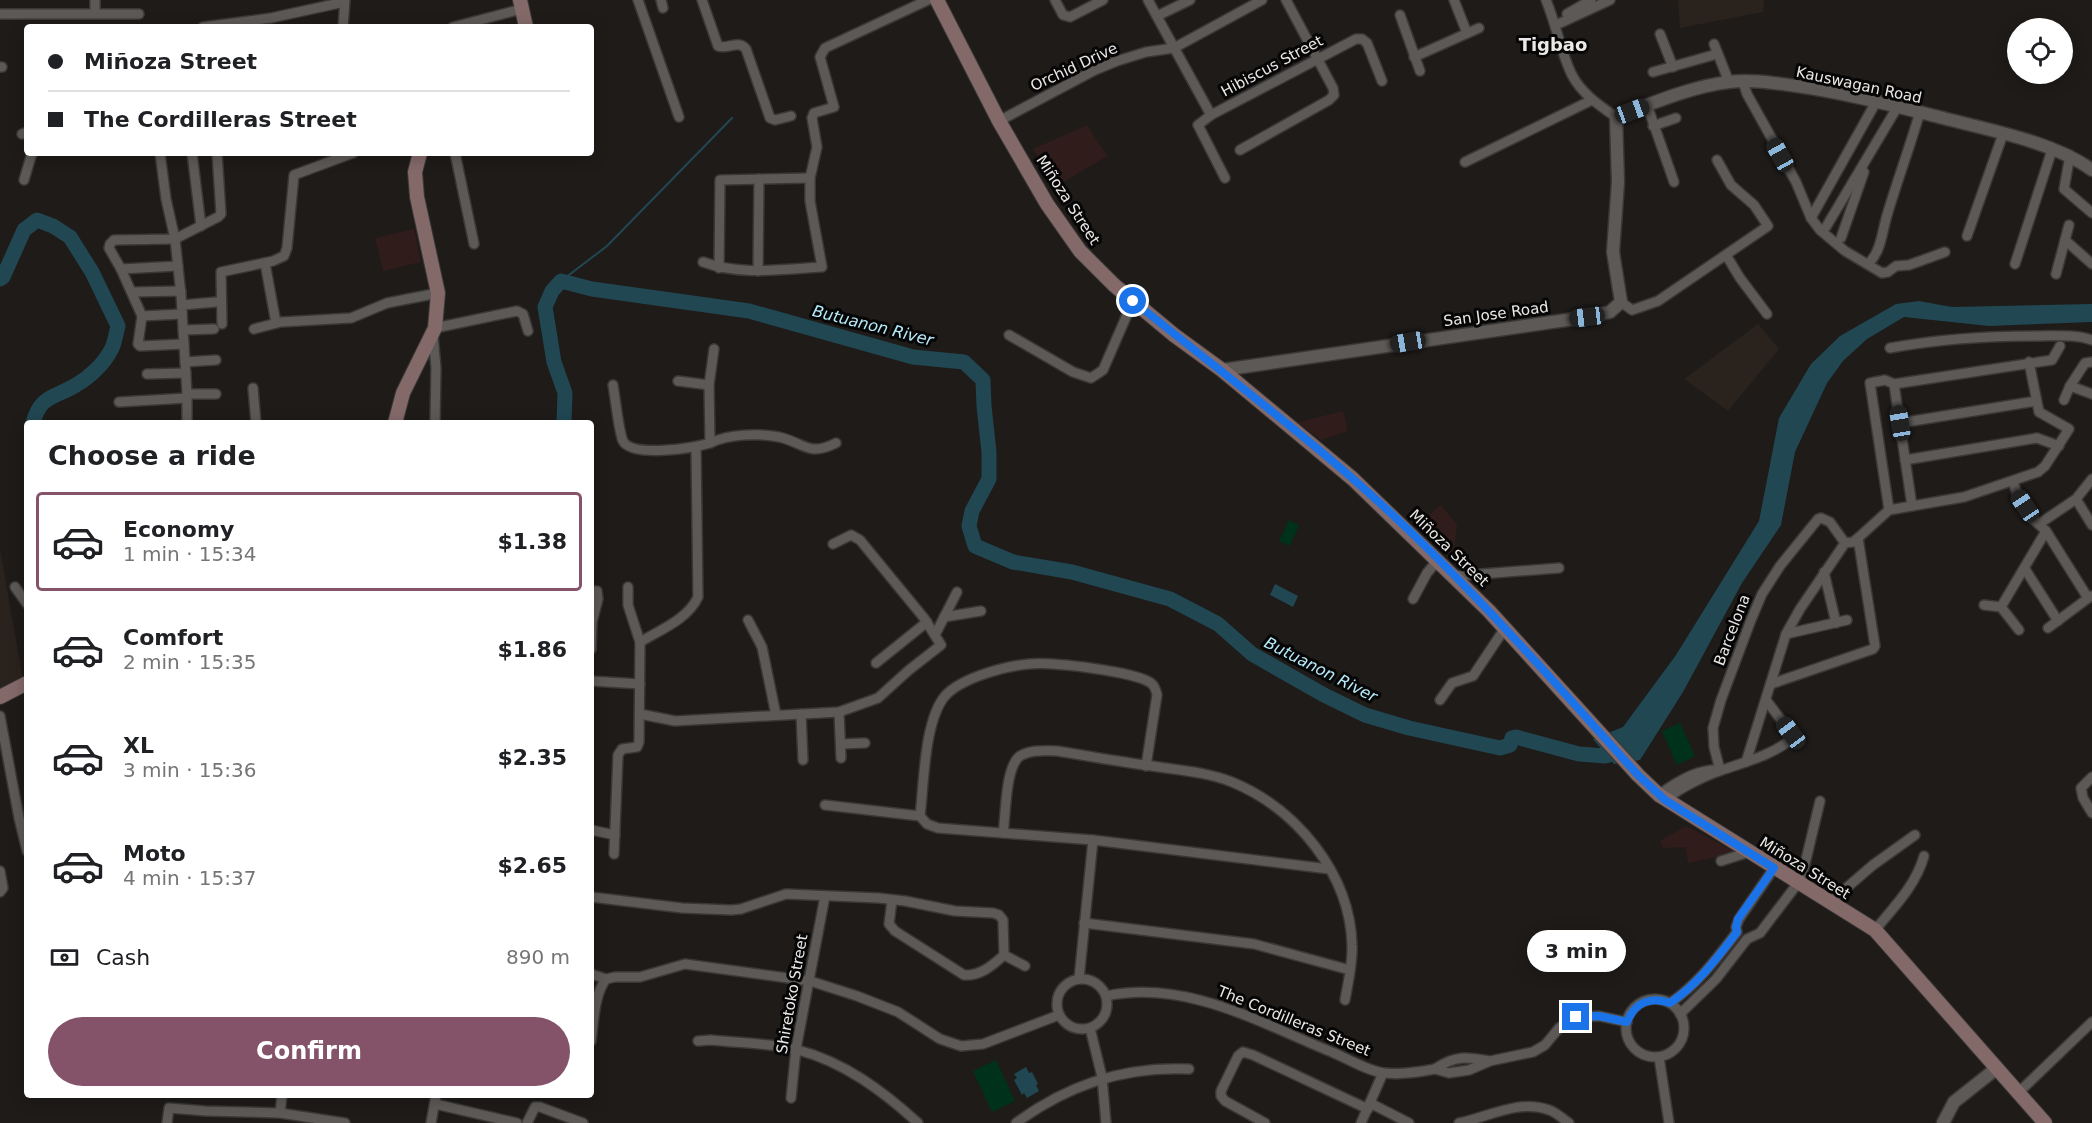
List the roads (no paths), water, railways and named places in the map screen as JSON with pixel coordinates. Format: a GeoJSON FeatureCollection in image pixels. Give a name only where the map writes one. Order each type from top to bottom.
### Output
{"type":"FeatureCollection","features":[{"type":"Feature","properties":{"kind":"main road","name":"Miñoza Street"},"geometry":{"type":"LineString","coordinates":[[937,0],[999,121],[1047,204],[1076,246],[1096,269],[1353,479],[1455,576],[1638,775],[1662,798],[1875,930],[2045,1123]]}},
{"type":"Feature","properties":{"kind":"main road"},"geometry":{"type":"LineString","coordinates":[[521,4],[525,24]]}},
{"type":"Feature","properties":{"kind":"main road"},"geometry":{"type":"LineString","coordinates":[[396,420],[403,393],[434,332],[438,293],[417,197],[415,172],[419,156]]}},
{"type":"Feature","properties":{"kind":"main road"},"geometry":{"type":"LineString","coordinates":[[0,696],[24,684]]}},
{"type":"Feature","properties":{"kind":"street"},"geometry":{"type":"LineString","coordinates":[[95,0],[95,13]]}},
{"type":"Feature","properties":{"kind":"street"},"geometry":{"type":"LineString","coordinates":[[638,0],[679,117]]}},
{"type":"Feature","properties":{"kind":"street"},"geometry":{"type":"LineString","coordinates":[[702,0],[718,46],[739,44],[746,49],[770,118],[775,120],[791,116]]}},
{"type":"Feature","properties":{"kind":"street"},"geometry":{"type":"LineString","coordinates":[[703,262],[718,268],[758,271],[822,267],[810,201],[810,178],[817,147],[812,118],[813,114],[834,107],[820,57],[821,52],[825,48],[928,0]]}},
{"type":"Feature","properties":{"kind":"street"},"geometry":{"type":"LineString","coordinates":[[1055,0],[1064,15],[1070,17],[1103,0]]}},
{"type":"Feature","properties":{"kind":"street"},"geometry":{"type":"LineString","coordinates":[[1148,0],[1211,116]]}},
{"type":"Feature","properties":{"kind":"street"},"geometry":{"type":"LineString","coordinates":[[1157,16],[1190,0]]}},
{"type":"Feature","properties":{"kind":"street","name":"Orchid Drive"},"geometry":{"type":"LineString","coordinates":[[999,121],[1102,67],[1146,52],[1174,48],[1243,4],[1262,0]]}},
{"type":"Feature","properties":{"kind":"street"},"geometry":{"type":"LineString","coordinates":[[1240,150],[1334,95],[1333,88],[1286,0]]}},
{"type":"Feature","properties":{"kind":"street"},"geometry":{"type":"LineString","coordinates":[[1454,0],[1467,33]]}},
{"type":"Feature","properties":{"kind":"street"},"geometry":{"type":"LineString","coordinates":[[1546,0],[1573,76],[1592,100],[1616,117],[1618,182],[1613,252],[1621,302],[1632,310],[1658,301],[1768,226],[1754,205],[1731,185],[1717,160]]}},
{"type":"Feature","properties":{"kind":"street"},"geometry":{"type":"LineString","coordinates":[[1555,23],[1592,0]]}},
{"type":"Feature","properties":{"kind":"street"},"geometry":{"type":"LineString","coordinates":[[1555,23],[1610,0]]}},
{"type":"Feature","properties":{"kind":"street"},"geometry":{"type":"LineString","coordinates":[[225,24],[271,18],[344,1],[343,24]]}},
{"type":"Feature","properties":{"kind":"street"},"geometry":{"type":"LineString","coordinates":[[462,24],[521,4]]}},
{"type":"Feature","properties":{"kind":"street"},"geometry":{"type":"LineString","coordinates":[[0,14],[140,14]]}},
{"type":"Feature","properties":{"kind":"street"},"geometry":{"type":"LineString","coordinates":[[1400,15],[1420,71]]}},
{"type":"Feature","properties":{"kind":"street"},"geometry":{"type":"LineString","coordinates":[[1414,57],[1479,28]]}},
{"type":"Feature","properties":{"kind":"street"},"geometry":{"type":"LineString","coordinates":[[1660,34],[1673,67]]}},
{"type":"Feature","properties":{"kind":"street","name":"Hibiscus Street"},"geometry":{"type":"LineString","coordinates":[[1225,178],[1198,125],[1211,116],[1356,39],[1362,39],[1366,43],[1382,81]]}},
{"type":"Feature","properties":{"kind":"street"},"geometry":{"type":"LineString","coordinates":[[1653,72],[1673,67],[1716,49],[1728,82]]}},
{"type":"Feature","properties":{"kind":"street","name":"Kauswagan Road"},"geometry":{"type":"LineString","coordinates":[[1616,117],[1647,105],[1728,82],[1773,83],[1825,90],[1898,106],[2003,134],[2070,156],[2092,170]]}},
{"type":"Feature","properties":{"kind":"street"},"geometry":{"type":"LineString","coordinates":[[1743,82],[1747,94],[1796,182],[1811,218],[1820,230],[1845,251],[1886,273],[1896,266],[1909,265],[1945,252]]}},
{"type":"Feature","properties":{"kind":"street"},"geometry":{"type":"LineString","coordinates":[[1465,162],[1592,100]]}},
{"type":"Feature","properties":{"kind":"street"},"geometry":{"type":"LineString","coordinates":[[1811,218],[1876,102]]}},
{"type":"Feature","properties":{"kind":"street"},"geometry":{"type":"LineString","coordinates":[[1647,105],[1674,182]]}},
{"type":"Feature","properties":{"kind":"street"},"geometry":{"type":"LineString","coordinates":[[1826,227],[1898,106]]}},
{"type":"Feature","properties":{"kind":"street"},"geometry":{"type":"LineString","coordinates":[[1868,264],[1874,258],[1881,242],[1887,214],[1920,112]]}},
{"type":"Feature","properties":{"kind":"street"},"geometry":{"type":"LineString","coordinates":[[1653,126],[1676,117]]}},
{"type":"Feature","properties":{"kind":"street"},"geometry":{"type":"LineString","coordinates":[[1967,236],[2003,134]]}},
{"type":"Feature","properties":{"kind":"street"},"geometry":{"type":"LineString","coordinates":[[2015,264],[2052,150]]}},
{"type":"Feature","properties":{"kind":"street"},"geometry":{"type":"LineString","coordinates":[[1841,238],[1869,155]]}},
{"type":"Feature","properties":{"kind":"street"},"geometry":{"type":"LineString","coordinates":[[24,180],[31,156]]}},
{"type":"Feature","properties":{"kind":"street"},"geometry":{"type":"LineString","coordinates":[[160,156],[166,199],[175,239],[181,291],[187,420]]}},
{"type":"Feature","properties":{"kind":"street"},"geometry":{"type":"LineString","coordinates":[[192,156],[201,226]]}},
{"type":"Feature","properties":{"kind":"street"},"geometry":{"type":"LineString","coordinates":[[184,344],[140,346],[138,344],[142,316],[109,248],[114,240],[175,239],[221,214],[217,156]]}},
{"type":"Feature","properties":{"kind":"street"},"geometry":{"type":"LineString","coordinates":[[183,330],[218,326],[221,272],[265,263],[284,256],[287,248],[294,175],[345,156]]}},
{"type":"Feature","properties":{"kind":"street"},"geometry":{"type":"LineString","coordinates":[[456,156],[474,244]]}},
{"type":"Feature","properties":{"kind":"street"},"geometry":{"type":"LineString","coordinates":[[2070,156],[2064,189],[2092,213]]}},
{"type":"Feature","properties":{"kind":"street"},"geometry":{"type":"LineString","coordinates":[[718,268],[720,180],[810,178]]}},
{"type":"Feature","properties":{"kind":"street"},"geometry":{"type":"LineString","coordinates":[[758,271],[759,179]]}},
{"type":"Feature","properties":{"kind":"street"},"geometry":{"type":"LineString","coordinates":[[1834,213],[1847,221]]}},
{"type":"Feature","properties":{"kind":"street"},"geometry":{"type":"LineString","coordinates":[[2056,274],[2068,225]]}},
{"type":"Feature","properties":{"kind":"street"},"geometry":{"type":"LineString","coordinates":[[2065,240],[2092,264]]}},
{"type":"Feature","properties":{"kind":"street"},"geometry":{"type":"LineString","coordinates":[[1726,255],[1767,314]]}},
{"type":"Feature","properties":{"kind":"street"},"geometry":{"type":"LineString","coordinates":[[265,263],[276,323]]}},
{"type":"Feature","properties":{"kind":"street"},"geometry":{"type":"LineString","coordinates":[[121,269],[178,266]]}},
{"type":"Feature","properties":{"kind":"street"},"geometry":{"type":"LineString","coordinates":[[132,292],[181,291]]}},
{"type":"Feature","properties":{"kind":"street"},"geometry":{"type":"LineString","coordinates":[[254,329],[276,323],[351,318],[387,303],[438,293]]}},
{"type":"Feature","properties":{"kind":"street"},"geometry":{"type":"LineString","coordinates":[[1009,335],[1073,372],[1091,378],[1103,370],[1133,301]]}},
{"type":"Feature","properties":{"kind":"street"},"geometry":{"type":"LineString","coordinates":[[142,316],[216,302]]}},
{"type":"Feature","properties":{"kind":"street","name":"San Jose Road"},"geometry":{"type":"LineString","coordinates":[[1222,370],[1587,317],[1610,312],[1621,302]]}},
{"type":"Feature","properties":{"kind":"street"},"geometry":{"type":"LineString","coordinates":[[435,420],[434,332],[518,311],[523,314],[528,331]]}},
{"type":"Feature","properties":{"kind":"street"},"geometry":{"type":"LineString","coordinates":[[1890,348],[1921,342],[2003,336],[2056,336],[2092,340]]}},
{"type":"Feature","properties":{"kind":"street"},"geometry":{"type":"LineString","coordinates":[[1889,510],[1869,386],[1872,382],[1885,380],[1893,384],[2052,360],[2060,346]]}},
{"type":"Feature","properties":{"kind":"street"},"geometry":{"type":"LineString","coordinates":[[710,443],[710,385],[714,349]]}},
{"type":"Feature","properties":{"kind":"street"},"geometry":{"type":"LineString","coordinates":[[185,362],[216,360]]}},
{"type":"Feature","properties":{"kind":"street"},"geometry":{"type":"LineString","coordinates":[[1746,762],[1786,634],[1824,572],[1845,543],[1853,542],[1889,510],[1964,497],[2038,472],[2045,466],[2069,429],[2040,413],[2029,362]]}},
{"type":"Feature","properties":{"kind":"street"},"geometry":{"type":"LineString","coordinates":[[2064,400],[2085,363],[2092,362]]}},
{"type":"Feature","properties":{"kind":"street"},"geometry":{"type":"LineString","coordinates":[[147,374],[186,373]]}},
{"type":"Feature","properties":{"kind":"street"},"geometry":{"type":"LineString","coordinates":[[678,381],[710,385]]}},
{"type":"Feature","properties":{"kind":"street"},"geometry":{"type":"LineString","coordinates":[[1893,384],[1912,506]]}},
{"type":"Feature","properties":{"kind":"street"},"geometry":{"type":"LineString","coordinates":[[613,385],[623,441],[630,448],[647,450],[696,447],[720,438],[756,435],[778,437],[807,448],[820,450],[836,443]]}},
{"type":"Feature","properties":{"kind":"street"},"geometry":{"type":"LineString","coordinates":[[2070,386],[2092,394]]}},
{"type":"Feature","properties":{"kind":"street"},"geometry":{"type":"LineString","coordinates":[[253,388],[256,420]]}},
{"type":"Feature","properties":{"kind":"street"},"geometry":{"type":"LineString","coordinates":[[118,402],[216,394]]}},
{"type":"Feature","properties":{"kind":"street"},"geometry":{"type":"LineString","coordinates":[[1900,423],[2036,401]]}},
{"type":"Feature","properties":{"kind":"street"},"geometry":{"type":"LineString","coordinates":[[1905,460],[2037,438],[2059,446]]}},
{"type":"Feature","properties":{"kind":"street"},"geometry":{"type":"LineString","coordinates":[[640,642],[684,616],[694,607],[698,597],[696,447]]}},
{"type":"Feature","properties":{"kind":"street"},"geometry":{"type":"LineString","coordinates":[[2001,607],[2025,569],[2043,527],[2076,499],[2092,479]]}},
{"type":"Feature","properties":{"kind":"street"},"geometry":{"type":"LineString","coordinates":[[2013,481],[2017,494],[2032,518],[2043,527],[2090,597],[2048,628]]}},
{"type":"Feature","properties":{"kind":"street"},"geometry":{"type":"LineString","coordinates":[[2076,499],[2092,525]]}},
{"type":"Feature","properties":{"kind":"street","name":"Barcelona"},"geometry":{"type":"LineString","coordinates":[[1720,770],[1713,739],[1716,716],[1750,620],[1762,594],[1780,566],[1814,522],[1821,518],[1830,522],[1845,543]]}},
{"type":"Feature","properties":{"kind":"street"},"geometry":{"type":"LineString","coordinates":[[640,714],[675,721],[839,712],[878,698],[941,645],[927,622],[860,540],[851,535],[833,544]]}},
{"type":"Feature","properties":{"kind":"street"},"geometry":{"type":"LineString","coordinates":[[1771,684],[1873,649],[1875,646],[1858,538]]}},
{"type":"Feature","properties":{"kind":"street"},"geometry":{"type":"LineString","coordinates":[[1413,599],[1427,573],[1438,560]]}},
{"type":"Feature","properties":{"kind":"street"},"geometry":{"type":"LineString","coordinates":[[1455,576],[1559,568]]}},
{"type":"Feature","properties":{"kind":"street"},"geometry":{"type":"LineString","coordinates":[[2025,569],[2058,621]]}},
{"type":"Feature","properties":{"kind":"street"},"geometry":{"type":"LineString","coordinates":[[1824,572],[1836,623]]}},
{"type":"Feature","properties":{"kind":"street"},"geometry":{"type":"LineString","coordinates":[[15,587],[24,600]]}},
{"type":"Feature","properties":{"kind":"street"},"geometry":{"type":"LineString","coordinates":[[614,854],[618,755],[622,749],[637,747],[640,714],[640,642],[628,605],[628,587]]}},
{"type":"Feature","properties":{"kind":"street"},"geometry":{"type":"LineString","coordinates":[[594,591],[597,591],[598,599],[594,614]]}},
{"type":"Feature","properties":{"kind":"street"},"geometry":{"type":"LineString","coordinates":[[935,635],[957,592]]}},
{"type":"Feature","properties":{"kind":"street"},"geometry":{"type":"LineString","coordinates":[[1984,605],[2001,607],[2019,630]]}},
{"type":"Feature","properties":{"kind":"street"},"geometry":{"type":"LineString","coordinates":[[944,617],[981,611]]}},
{"type":"Feature","properties":{"kind":"street"},"geometry":{"type":"LineString","coordinates":[[748,620],[762,647],[776,715]]}},
{"type":"Feature","properties":{"kind":"street"},"geometry":{"type":"LineString","coordinates":[[1786,634],[1847,620]]}},
{"type":"Feature","properties":{"kind":"street"},"geometry":{"type":"LineString","coordinates":[[876,663],[927,622]]}},
{"type":"Feature","properties":{"kind":"street"},"geometry":{"type":"LineString","coordinates":[[1440,700],[1452,683],[1473,676],[1505,628]]}},
{"type":"Feature","properties":{"kind":"street"},"geometry":{"type":"LineString","coordinates":[[1146,766],[1157,695],[1155,686],[1124,675],[1078,667],[1041,664],[1010,668],[958,686],[939,704],[929,736],[920,816],[924,822],[939,828],[1094,840],[1329,869]]}},
{"type":"Feature","properties":{"kind":"street"},"geometry":{"type":"LineString","coordinates":[[594,681],[640,684]]}},
{"type":"Feature","properties":{"kind":"street"},"geometry":{"type":"LineString","coordinates":[[1662,798],[1686,778],[1710,769],[1720,770],[1746,762],[1790,740],[1791,733],[1766,700]]}},
{"type":"Feature","properties":{"kind":"street"},"geometry":{"type":"LineString","coordinates":[[839,712],[841,758]]}},
{"type":"Feature","properties":{"kind":"street"},"geometry":{"type":"LineString","coordinates":[[801,714],[803,760]]}},
{"type":"Feature","properties":{"kind":"street"},"geometry":{"type":"LineString","coordinates":[[0,717],[24,839]]}},
{"type":"Feature","properties":{"kind":"street"},"geometry":{"type":"LineString","coordinates":[[841,744],[865,743]]}},
{"type":"Feature","properties":{"kind":"street"},"geometry":{"type":"LineString","coordinates":[[1003,833],[1011,774],[1018,758],[1026,753],[1057,751],[1210,776],[1253,792],[1293,821],[1305,834],[1339,885],[1351,927],[1352,948],[1345,1000]]}},
{"type":"Feature","properties":{"kind":"street"},"geometry":{"type":"LineString","coordinates":[[2092,777],[2081,788],[2083,798],[2092,813]]}},
{"type":"Feature","properties":{"kind":"street"},"geometry":{"type":"LineString","coordinates":[[1680,1014],[1716,979],[1747,939],[1760,933],[1798,883],[1804,868],[1820,801]]}},
{"type":"Feature","properties":{"kind":"street"},"geometry":{"type":"LineString","coordinates":[[825,805],[920,816]]}},
{"type":"Feature","properties":{"kind":"street"},"geometry":{"type":"LineString","coordinates":[[594,831],[615,835]]}},
{"type":"Feature","properties":{"kind":"street"},"geometry":{"type":"LineString","coordinates":[[1830,902],[1873,865],[1915,835]]}},
{"type":"Feature","properties":{"kind":"street"},"geometry":{"type":"LineString","coordinates":[[1079,979],[1094,840]]}},
{"type":"Feature","properties":{"kind":"street"},"geometry":{"type":"LineString","coordinates":[[1721,861],[1749,852]]}},
{"type":"Feature","properties":{"kind":"street"},"geometry":{"type":"LineString","coordinates":[[1875,930],[1903,897],[1921,868],[1924,856]]}},
{"type":"Feature","properties":{"kind":"street"},"geometry":{"type":"LineString","coordinates":[[1670,1003],[1706,972],[1737,932],[1738,919],[1774,868]]}},
{"type":"Feature","properties":{"kind":"street"},"geometry":{"type":"LineString","coordinates":[[0,871],[3,888],[0,892]]}},
{"type":"Feature","properties":{"kind":"street"},"geometry":{"type":"LineString","coordinates":[[594,897],[682,908],[731,910],[741,909],[786,894],[892,900],[955,911],[997,914],[1004,925],[1004,955]]}},
{"type":"Feature","properties":{"kind":"street","name":"Shiretoko Street"},"geometry":{"type":"LineString","coordinates":[[791,1098],[796,1049],[825,896]]}},
{"type":"Feature","properties":{"kind":"street"},"geometry":{"type":"LineString","coordinates":[[892,900],[889,924],[895,931],[964,975],[980,973],[1004,955]]}},
{"type":"Feature","properties":{"kind":"street"},"geometry":{"type":"LineString","coordinates":[[1084,924],[1254,944],[1350,970]]}},
{"type":"Feature","properties":{"kind":"street"},"geometry":{"type":"LineString","coordinates":[[1737,932],[1747,939]]}},
{"type":"Feature","properties":{"kind":"street"},"geometry":{"type":"LineString","coordinates":[[1004,955],[1025,966]]}},
{"type":"Feature","properties":{"kind":"street"},"geometry":{"type":"LineString","coordinates":[[594,975],[606,979],[640,976],[685,964],[810,981],[898,1012],[949,1044],[961,1046],[983,1044],[1059,1015]]}},
{"type":"Feature","properties":{"kind":"street"},"geometry":{"type":"LineString","coordinates":[[594,1023],[599,994],[606,979]]}},
{"type":"Feature","properties":{"kind":"street"},"geometry":{"type":"LineString","coordinates":[[1079,979],[1096,982],[1106,996],[1107,1009],[1101,1021],[1090,1028],[1072,1027],[1059,1015],[1057,999],[1060,992],[1071,981],[1079,979]]}},
{"type":"Feature","properties":{"kind":"street","name":"The Cordilleras Street"},"geometry":{"type":"LineString","coordinates":[[1106,996],[1121,993],[1152,993],[1179,996],[1220,1006],[1383,1073],[1414,1073],[1435,1069],[1447,1061],[1462,1058],[1490,1061],[1533,1052],[1545,1045],[1559,1028],[1576,1017],[1599,1016],[1627,1022]]}},
{"type":"Feature","properties":{"kind":"street"},"geometry":{"type":"LineString","coordinates":[[1662,1000],[1670,1003],[1680,1014],[1684,1024],[1683,1036],[1678,1046],[1669,1053],[1659,1057],[1641,1053],[1629,1040],[1627,1022],[1630,1013],[1644,1001],[1662,1000]]}},
{"type":"Feature","properties":{"kind":"street"},"geometry":{"type":"LineString","coordinates":[[2018,1092],[2092,1022]]}},
{"type":"Feature","properties":{"kind":"street"},"geometry":{"type":"LineString","coordinates":[[1090,1028],[1102,1077],[1106,1123]]}},
{"type":"Feature","properties":{"kind":"street"},"geometry":{"type":"LineString","coordinates":[[698,1041],[711,1040],[796,1049],[830,1061],[855,1074],[881,1092],[918,1123]]}},
{"type":"Feature","properties":{"kind":"street"},"geometry":{"type":"LineString","coordinates":[[1265,1123],[1221,1096],[1221,1091],[1238,1056],[1243,1052],[1408,1123]]}},
{"type":"Feature","properties":{"kind":"street"},"geometry":{"type":"LineString","coordinates":[[1659,1057],[1670,1123]]}},
{"type":"Feature","properties":{"kind":"street"},"geometry":{"type":"LineString","coordinates":[[1016,1123],[1033,1110],[1102,1077],[1162,1067],[1189,1069]]}},
{"type":"Feature","properties":{"kind":"street"},"geometry":{"type":"LineString","coordinates":[[1943,1123],[1954,1102],[1997,1068]]}},
{"type":"Feature","properties":{"kind":"street"},"geometry":{"type":"LineString","coordinates":[[1361,1123],[1383,1073]]}},
{"type":"Feature","properties":{"kind":"street"},"geometry":{"type":"LineString","coordinates":[[280,1113],[282,1098]]}},
{"type":"Feature","properties":{"kind":"street"},"geometry":{"type":"LineString","coordinates":[[431,1123],[435,1100],[517,1123]]}},
{"type":"Feature","properties":{"kind":"street"},"geometry":{"type":"LineString","coordinates":[[526,1123],[535,1107],[582,1123]]}},
{"type":"Feature","properties":{"kind":"street"},"geometry":{"type":"LineString","coordinates":[[1459,1123],[1495,1112],[1523,1107],[1549,1110],[1569,1123]]}},
{"type":"Feature","properties":{"kind":"street"},"geometry":{"type":"LineString","coordinates":[[167,1123],[169,1108],[280,1113],[345,1123]]}},
{"type":"Feature","properties":{"kind":"street"},"geometry":{"type":"LineString","coordinates":[[244,1123],[245,1112]]}},
{"type":"Feature","properties":{"kind":"water"},"geometry":{"type":"Polygon","coordinates":[[[1919,301],[1952,307],[2092,304],[2092,322],[1989,326],[1904,317],[1867,339],[1843,361],[1827,383],[1795,452],[1781,525],[1742,583],[1683,692],[1640,760],[1614,764],[1593,739],[1623,727],[1676,655],[1759,521],[1779,418],[1811,364],[1840,336],[1896,304],[1919,301]]]}},
{"type":"Feature","properties":{"kind":"water"},"geometry":{"type":"Polygon","coordinates":[[[1275,584],[1298,596],[1293,607],[1270,595],[1275,584]]]}},
{"type":"Feature","properties":{"kind":"water"},"geometry":{"type":"Polygon","coordinates":[[[1026,1067],[1029,1073],[1032,1072],[1039,1091],[1027,1098],[1024,1093],[1022,1095],[1014,1080],[1017,1078],[1014,1074],[1026,1067]]]}},
{"type":"Feature","properties":{"kind":"waterway"},"geometry":{"type":"LineString","coordinates":[[561,281],[607,246],[732,118]]}},
{"type":"Feature","properties":{"kind":"waterway","name":"Butuanon River"},"geometry":{"type":"LineString","coordinates":[[0,279],[3,277],[24,230],[37,220],[53,226],[70,237],[92,272],[118,326],[112,348],[101,364],[81,382],[44,402],[34,420]]}},
{"type":"Feature","properties":{"kind":"waterway","name":"Butuanon River"},"geometry":{"type":"LineString","coordinates":[[564,420],[565,393],[554,362],[545,307],[552,291],[561,281],[592,289],[749,311],[913,357],[964,362],[983,380],[989,452],[989,479],[972,511],[969,526],[975,546],[1013,562],[1072,572],[1170,599],[1218,624],[1252,654],[1324,695],[1365,715],[1409,728],[1500,748],[1510,745],[1512,738],[1516,737],[1579,754],[1606,756],[1626,749]]}},
{"type":"Feature","properties":{"kind":"district","name":"Tigbao"},"geometry":{"type":"Point","coordinates":[1553,45]}}]}
